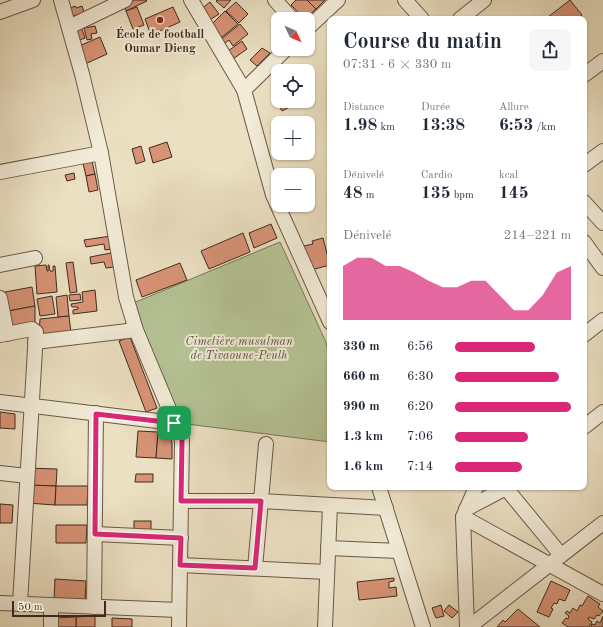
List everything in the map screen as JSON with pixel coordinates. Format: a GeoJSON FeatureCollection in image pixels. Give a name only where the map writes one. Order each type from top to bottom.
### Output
{"type":"FeatureCollection","features":[{"type":"Feature","properties":{"kind":"street"},"geometry":{"type":"LineString","coordinates":[[0,12],[33,0]]}},
{"type":"Feature","properties":{"kind":"street"},"geometry":{"type":"LineString","coordinates":[[61,0],[101,153],[126,297],[136,330],[182,440],[179,627]]}},
{"type":"Feature","properties":{"kind":"street"},"geometry":{"type":"LineString","coordinates":[[69,27],[125,0]]}},
{"type":"Feature","properties":{"kind":"street"},"geometry":{"type":"LineString","coordinates":[[191,0],[244,90],[273,195],[327,315]]}},
{"type":"Feature","properties":{"kind":"street"},"geometry":{"type":"LineString","coordinates":[[275,0],[286,12]]}},
{"type":"Feature","properties":{"kind":"street"},"geometry":{"type":"LineString","coordinates":[[315,21],[338,0]]}},
{"type":"Feature","properties":{"kind":"street"},"geometry":{"type":"LineString","coordinates":[[405,0],[419,16]]}},
{"type":"Feature","properties":{"kind":"street"},"geometry":{"type":"LineString","coordinates":[[463,16],[478,2]]}},
{"type":"Feature","properties":{"kind":"street"},"geometry":{"type":"LineString","coordinates":[[244,90],[279,56]]}},
{"type":"Feature","properties":{"kind":"street"},"geometry":{"type":"LineString","coordinates":[[587,73],[603,61]]}},
{"type":"Feature","properties":{"kind":"street"},"geometry":{"type":"LineString","coordinates":[[587,163],[603,151]]}},
{"type":"Feature","properties":{"kind":"street"},"geometry":{"type":"LineString","coordinates":[[0,172],[101,153]]}},
{"type":"Feature","properties":{"kind":"street"},"geometry":{"type":"LineString","coordinates":[[587,205],[603,222]]}},
{"type":"Feature","properties":{"kind":"street"},"geometry":{"type":"LineString","coordinates":[[587,246],[603,268]]}},
{"type":"Feature","properties":{"kind":"street"},"geometry":{"type":"LineString","coordinates":[[0,265],[35,258]]}},
{"type":"Feature","properties":{"kind":"street"},"geometry":{"type":"LineString","coordinates":[[0,298],[4,335],[32,329],[36,332],[20,604]]}},
{"type":"Feature","properties":{"kind":"street"},"geometry":{"type":"LineString","coordinates":[[587,333],[603,320]]}},
{"type":"Feature","properties":{"kind":"street"},"geometry":{"type":"LineString","coordinates":[[35,342],[136,330]]}},
{"type":"Feature","properties":{"kind":"street"},"geometry":{"type":"LineString","coordinates":[[0,402],[174,423]]}},
{"type":"Feature","properties":{"kind":"street"},"geometry":{"type":"LineString","coordinates":[[587,425],[603,412]]}},
{"type":"Feature","properties":{"kind":"street"},"geometry":{"type":"LineString","coordinates":[[94,607],[96,414]]}},
{"type":"Feature","properties":{"kind":"street"},"geometry":{"type":"LineString","coordinates":[[255,568],[266,444]]}},
{"type":"Feature","properties":{"kind":"street"},"geometry":{"type":"LineString","coordinates":[[0,473],[27,476]]}},
{"type":"Feature","properties":{"kind":"street"},"geometry":{"type":"LineString","coordinates":[[380,490],[423,627]]}},
{"type":"Feature","properties":{"kind":"street"},"geometry":{"type":"LineString","coordinates":[[468,627],[465,513],[475,490]]}},
{"type":"Feature","properties":{"kind":"street"},"geometry":{"type":"LineString","coordinates":[[465,513],[504,490]]}},
{"type":"Feature","properties":{"kind":"street"},"geometry":{"type":"LineString","coordinates":[[509,490],[561,555]]}},
{"type":"Feature","properties":{"kind":"street"},"geometry":{"type":"LineString","coordinates":[[181,501],[261,501],[386,508]]}},
{"type":"Feature","properties":{"kind":"street"},"geometry":{"type":"LineString","coordinates":[[325,627],[330,505]]}},
{"type":"Feature","properties":{"kind":"street"},"geometry":{"type":"LineString","coordinates":[[465,513],[549,565],[603,594]]}},
{"type":"Feature","properties":{"kind":"street"},"geometry":{"type":"LineString","coordinates":[[468,627],[603,523]]}},
{"type":"Feature","properties":{"kind":"street"},"geometry":{"type":"LineString","coordinates":[[95,534],[181,538]]}},
{"type":"Feature","properties":{"kind":"street"},"geometry":{"type":"LineString","coordinates":[[328,548],[399,551]]}},
{"type":"Feature","properties":{"kind":"street"},"geometry":{"type":"LineString","coordinates":[[180,565],[327,572]]}},
{"type":"Feature","properties":{"kind":"street"},"geometry":{"type":"LineString","coordinates":[[0,603],[179,610]]}},
{"type":"Feature","properties":{"kind":"street"},"geometry":{"type":"LineString","coordinates":[[51,605],[51,627]]}},
{"type":"Feature","properties":{"kind":"green space","name":"Cimetière musulman de Tivaoune-Peulh"},"geometry":{"type":"Polygon","coordinates":[[[280,242],[327,346],[327,442],[179,423],[131,304],[280,242]]]}},
{"type":"Feature","properties":{"kind":"building"},"geometry":{"type":"Polygon","coordinates":[[[231,0],[224,8],[216,1],[231,0]]]}},
{"type":"Feature","properties":{"kind":"building"},"geometry":{"type":"Polygon","coordinates":[[[296,0],[307,0],[316,9],[313,12],[298,12],[291,5],[296,0]]]}},
{"type":"Feature","properties":{"kind":"building"},"geometry":{"type":"Polygon","coordinates":[[[307,0],[325,0],[316,9],[307,0]]]}},
{"type":"Feature","properties":{"kind":"building"},"geometry":{"type":"Polygon","coordinates":[[[570,0],[582,15],[581,16],[549,16],[570,0]]]}},
{"type":"Feature","properties":{"kind":"building"},"geometry":{"type":"Polygon","coordinates":[[[123,1],[147,1],[126,11],[123,1]]]}},
{"type":"Feature","properties":{"kind":"building"},"geometry":{"type":"Polygon","coordinates":[[[210,2],[219,14],[208,21],[200,10],[210,2]]]}},
{"type":"Feature","properties":{"kind":"building"},"geometry":{"type":"Polygon","coordinates":[[[236,2],[248,14],[239,23],[226,11],[236,2]]]}},
{"type":"Feature","properties":{"kind":"building"},"geometry":{"type":"Polygon","coordinates":[[[75,6],[76,8],[82,6],[84,12],[71,17],[68,9],[75,6]]]}},
{"type":"Feature","properties":{"kind":"building"},"geometry":{"type":"Polygon","coordinates":[[[137,7],[144,25],[133,29],[126,11],[137,7]]]}},
{"type":"Feature","properties":{"kind":"building"},"geometry":{"type":"Polygon","coordinates":[[[173,7],[180,22],[151,35],[145,19],[173,7]]]}},
{"type":"Feature","properties":{"kind":"building"},"geometry":{"type":"Polygon","coordinates":[[[225,11],[238,24],[222,37],[210,26],[225,11]]]}},
{"type":"Feature","properties":{"kind":"building"},"geometry":{"type":"Polygon","coordinates":[[[80,24],[85,38],[77,41],[72,27],[80,24]]]}},
{"type":"Feature","properties":{"kind":"building"},"geometry":{"type":"Polygon","coordinates":[[[240,24],[248,34],[233,46],[229,40],[224,44],[220,40],[240,24]]]}},
{"type":"Feature","properties":{"kind":"building"},"geometry":{"type":"Polygon","coordinates":[[[95,26],[97,33],[91,34],[92,39],[87,40],[84,28],[95,26]]]}},
{"type":"Feature","properties":{"kind":"building"},"geometry":{"type":"Polygon","coordinates":[[[100,37],[107,54],[85,64],[77,47],[100,37]]]}},
{"type":"Feature","properties":{"kind":"building"},"geometry":{"type":"Polygon","coordinates":[[[242,41],[247,49],[233,59],[228,51],[242,41]]]}},
{"type":"Feature","properties":{"kind":"building"},"geometry":{"type":"Polygon","coordinates":[[[262,48],[270,53],[257,66],[250,60],[262,48]]]}},
{"type":"Feature","properties":{"kind":"building"},"geometry":{"type":"Polygon","coordinates":[[[280,108],[288,108],[282,111],[280,108]]]}},
{"type":"Feature","properties":{"kind":"building"},"geometry":{"type":"Polygon","coordinates":[[[167,142],[172,157],[153,163],[149,148],[167,142]]]}},
{"type":"Feature","properties":{"kind":"building"},"geometry":{"type":"Polygon","coordinates":[[[141,146],[145,161],[136,164],[132,149],[141,146]]]}},
{"type":"Feature","properties":{"kind":"building"},"geometry":{"type":"Polygon","coordinates":[[[91,157],[95,174],[86,176],[82,159],[91,157]]]}},
{"type":"Feature","properties":{"kind":"building"},"geometry":{"type":"Polygon","coordinates":[[[74,173],[75,179],[67,181],[65,175],[74,173]]]}},
{"type":"Feature","properties":{"kind":"building"},"geometry":{"type":"Polygon","coordinates":[[[95,174],[98,190],[89,192],[86,176],[95,174]]]}},
{"type":"Feature","properties":{"kind":"building"},"geometry":{"type":"Polygon","coordinates":[[[271,224],[277,238],[254,248],[249,233],[271,224]]]}},
{"type":"Feature","properties":{"kind":"building"},"geometry":{"type":"Polygon","coordinates":[[[243,233],[250,252],[209,269],[201,251],[243,233]]]}},
{"type":"Feature","properties":{"kind":"building"},"geometry":{"type":"Polygon","coordinates":[[[111,236],[113,249],[105,250],[104,244],[86,247],[84,240],[111,236]]]}},
{"type":"Feature","properties":{"kind":"building"},"geometry":{"type":"Polygon","coordinates":[[[323,238],[327,253],[327,266],[311,270],[304,246],[313,244],[312,241],[323,238]]]}},
{"type":"Feature","properties":{"kind":"building"},"geometry":{"type":"Polygon","coordinates":[[[111,253],[114,267],[106,268],[104,262],[91,264],[90,257],[111,253]]]}},
{"type":"Feature","properties":{"kind":"building"},"geometry":{"type":"Polygon","coordinates":[[[73,262],[77,292],[70,293],[66,263],[73,262]]]}},
{"type":"Feature","properties":{"kind":"building"},"geometry":{"type":"Polygon","coordinates":[[[180,263],[187,280],[142,297],[136,280],[180,263]]]}},
{"type":"Feature","properties":{"kind":"building"},"geometry":{"type":"Polygon","coordinates":[[[46,265],[47,271],[48,265],[50,271],[53,271],[53,266],[55,266],[57,292],[37,294],[35,266],[46,265]]]}},
{"type":"Feature","properties":{"kind":"building"},"geometry":{"type":"Polygon","coordinates":[[[32,287],[35,306],[8,311],[5,292],[32,287]]]}},
{"type":"Feature","properties":{"kind":"building"},"geometry":{"type":"Polygon","coordinates":[[[95,290],[97,311],[73,314],[73,310],[78,309],[78,307],[72,307],[71,304],[83,302],[82,292],[95,290]]]}},
{"type":"Feature","properties":{"kind":"building"},"geometry":{"type":"Polygon","coordinates":[[[80,294],[81,300],[70,301],[69,295],[80,294]]]}},
{"type":"Feature","properties":{"kind":"building"},"geometry":{"type":"Polygon","coordinates":[[[67,295],[69,316],[58,317],[56,297],[67,295]]]}},
{"type":"Feature","properties":{"kind":"building"},"geometry":{"type":"Polygon","coordinates":[[[52,296],[55,314],[40,316],[37,299],[52,296]]]}},
{"type":"Feature","properties":{"kind":"building"},"geometry":{"type":"Polygon","coordinates":[[[35,306],[35,325],[11,329],[8,311],[35,306]]]}},
{"type":"Feature","properties":{"kind":"building"},"geometry":{"type":"Polygon","coordinates":[[[69,316],[71,333],[39,337],[40,319],[69,316]]]}},
{"type":"Feature","properties":{"kind":"building"},"geometry":{"type":"Polygon","coordinates":[[[130,337],[157,408],[146,412],[119,341],[130,337]]]}},
{"type":"Feature","properties":{"kind":"building"},"geometry":{"type":"Polygon","coordinates":[[[0,412],[15,414],[15,429],[0,428],[0,412]]]}},
{"type":"Feature","properties":{"kind":"building"},"geometry":{"type":"Polygon","coordinates":[[[138,431],[158,432],[156,458],[136,457],[138,431]]]}},
{"type":"Feature","properties":{"kind":"building"},"geometry":{"type":"Polygon","coordinates":[[[158,432],[169,433],[172,443],[172,459],[156,458],[158,432]]]}},
{"type":"Feature","properties":{"kind":"building"},"geometry":{"type":"Polygon","coordinates":[[[28,468],[57,469],[56,486],[28,485],[28,468]]]}},
{"type":"Feature","properties":{"kind":"building"},"geometry":{"type":"Polygon","coordinates":[[[136,474],[153,474],[153,482],[135,482],[136,474]]]}},
{"type":"Feature","properties":{"kind":"building"},"geometry":{"type":"Polygon","coordinates":[[[28,485],[56,486],[55,505],[27,503],[28,485]]]}},
{"type":"Feature","properties":{"kind":"building"},"geometry":{"type":"Polygon","coordinates":[[[56,486],[88,486],[87,505],[55,505],[56,486]]]}},
{"type":"Feature","properties":{"kind":"building"},"geometry":{"type":"Polygon","coordinates":[[[0,504],[13,505],[12,523],[0,523],[0,504]]]}},
{"type":"Feature","properties":{"kind":"building"},"geometry":{"type":"Polygon","coordinates":[[[134,521],[151,521],[151,530],[134,530],[134,521]]]}},
{"type":"Feature","properties":{"kind":"building"},"geometry":{"type":"Polygon","coordinates":[[[56,525],[87,525],[86,543],[56,543],[56,525]]]}},
{"type":"Feature","properties":{"kind":"building"},"geometry":{"type":"Polygon","coordinates":[[[394,578],[394,581],[389,582],[389,588],[396,587],[397,596],[359,600],[357,582],[394,578]]]}},
{"type":"Feature","properties":{"kind":"building"},"geometry":{"type":"Polygon","coordinates":[[[55,579],[86,581],[85,601],[54,600],[55,579]]]}},
{"type":"Feature","properties":{"kind":"building"},"geometry":{"type":"Polygon","coordinates":[[[551,581],[570,590],[565,601],[559,599],[557,604],[554,603],[549,617],[537,612],[551,581]]]}},
{"type":"Feature","properties":{"kind":"building"},"geometry":{"type":"Polygon","coordinates":[[[588,596],[600,604],[598,607],[603,611],[594,619],[589,617],[588,619],[592,622],[589,627],[568,627],[562,623],[566,618],[568,619],[569,616],[565,613],[567,611],[570,613],[573,608],[577,611],[588,596]]]}},
{"type":"Feature","properties":{"kind":"building"},"geometry":{"type":"Polygon","coordinates":[[[441,605],[444,616],[436,618],[432,608],[441,605]]]}},
{"type":"Feature","properties":{"kind":"building"},"geometry":{"type":"Polygon","coordinates":[[[449,605],[458,612],[452,618],[444,611],[449,605]]]}},
{"type":"Feature","properties":{"kind":"building"},"geometry":{"type":"Polygon","coordinates":[[[518,609],[540,627],[497,627],[503,620],[505,622],[518,609]]]}},
{"type":"Feature","properties":{"kind":"building"},"geometry":{"type":"Polygon","coordinates":[[[95,616],[95,627],[76,627],[76,617],[95,616]]]}},
{"type":"Feature","properties":{"kind":"building"},"geometry":{"type":"Polygon","coordinates":[[[603,616],[603,627],[591,627],[592,624],[595,625],[597,621],[600,623],[603,616]]]}},
{"type":"Feature","properties":{"kind":"building"},"geometry":{"type":"Polygon","coordinates":[[[76,617],[76,627],[56,627],[55,618],[76,617]]]}},
{"type":"Feature","properties":{"kind":"building"},"geometry":{"type":"Polygon","coordinates":[[[112,618],[132,619],[132,627],[112,627],[112,618]]]}},
{"type":"Feature","properties":{"kind":"place","name":"École de football Oumar Dieng"},"geometry":{"type":"Point","coordinates":[160,20]}},
{"type":"Feature","properties":{"kind":"route"},"geometry":{"type":"LineString","coordinates":[[96,414],[174,423],[182,440],[181,501],[261,501],[255,568],[180,565],[181,538],[95,534],[96,414]]}}]}
